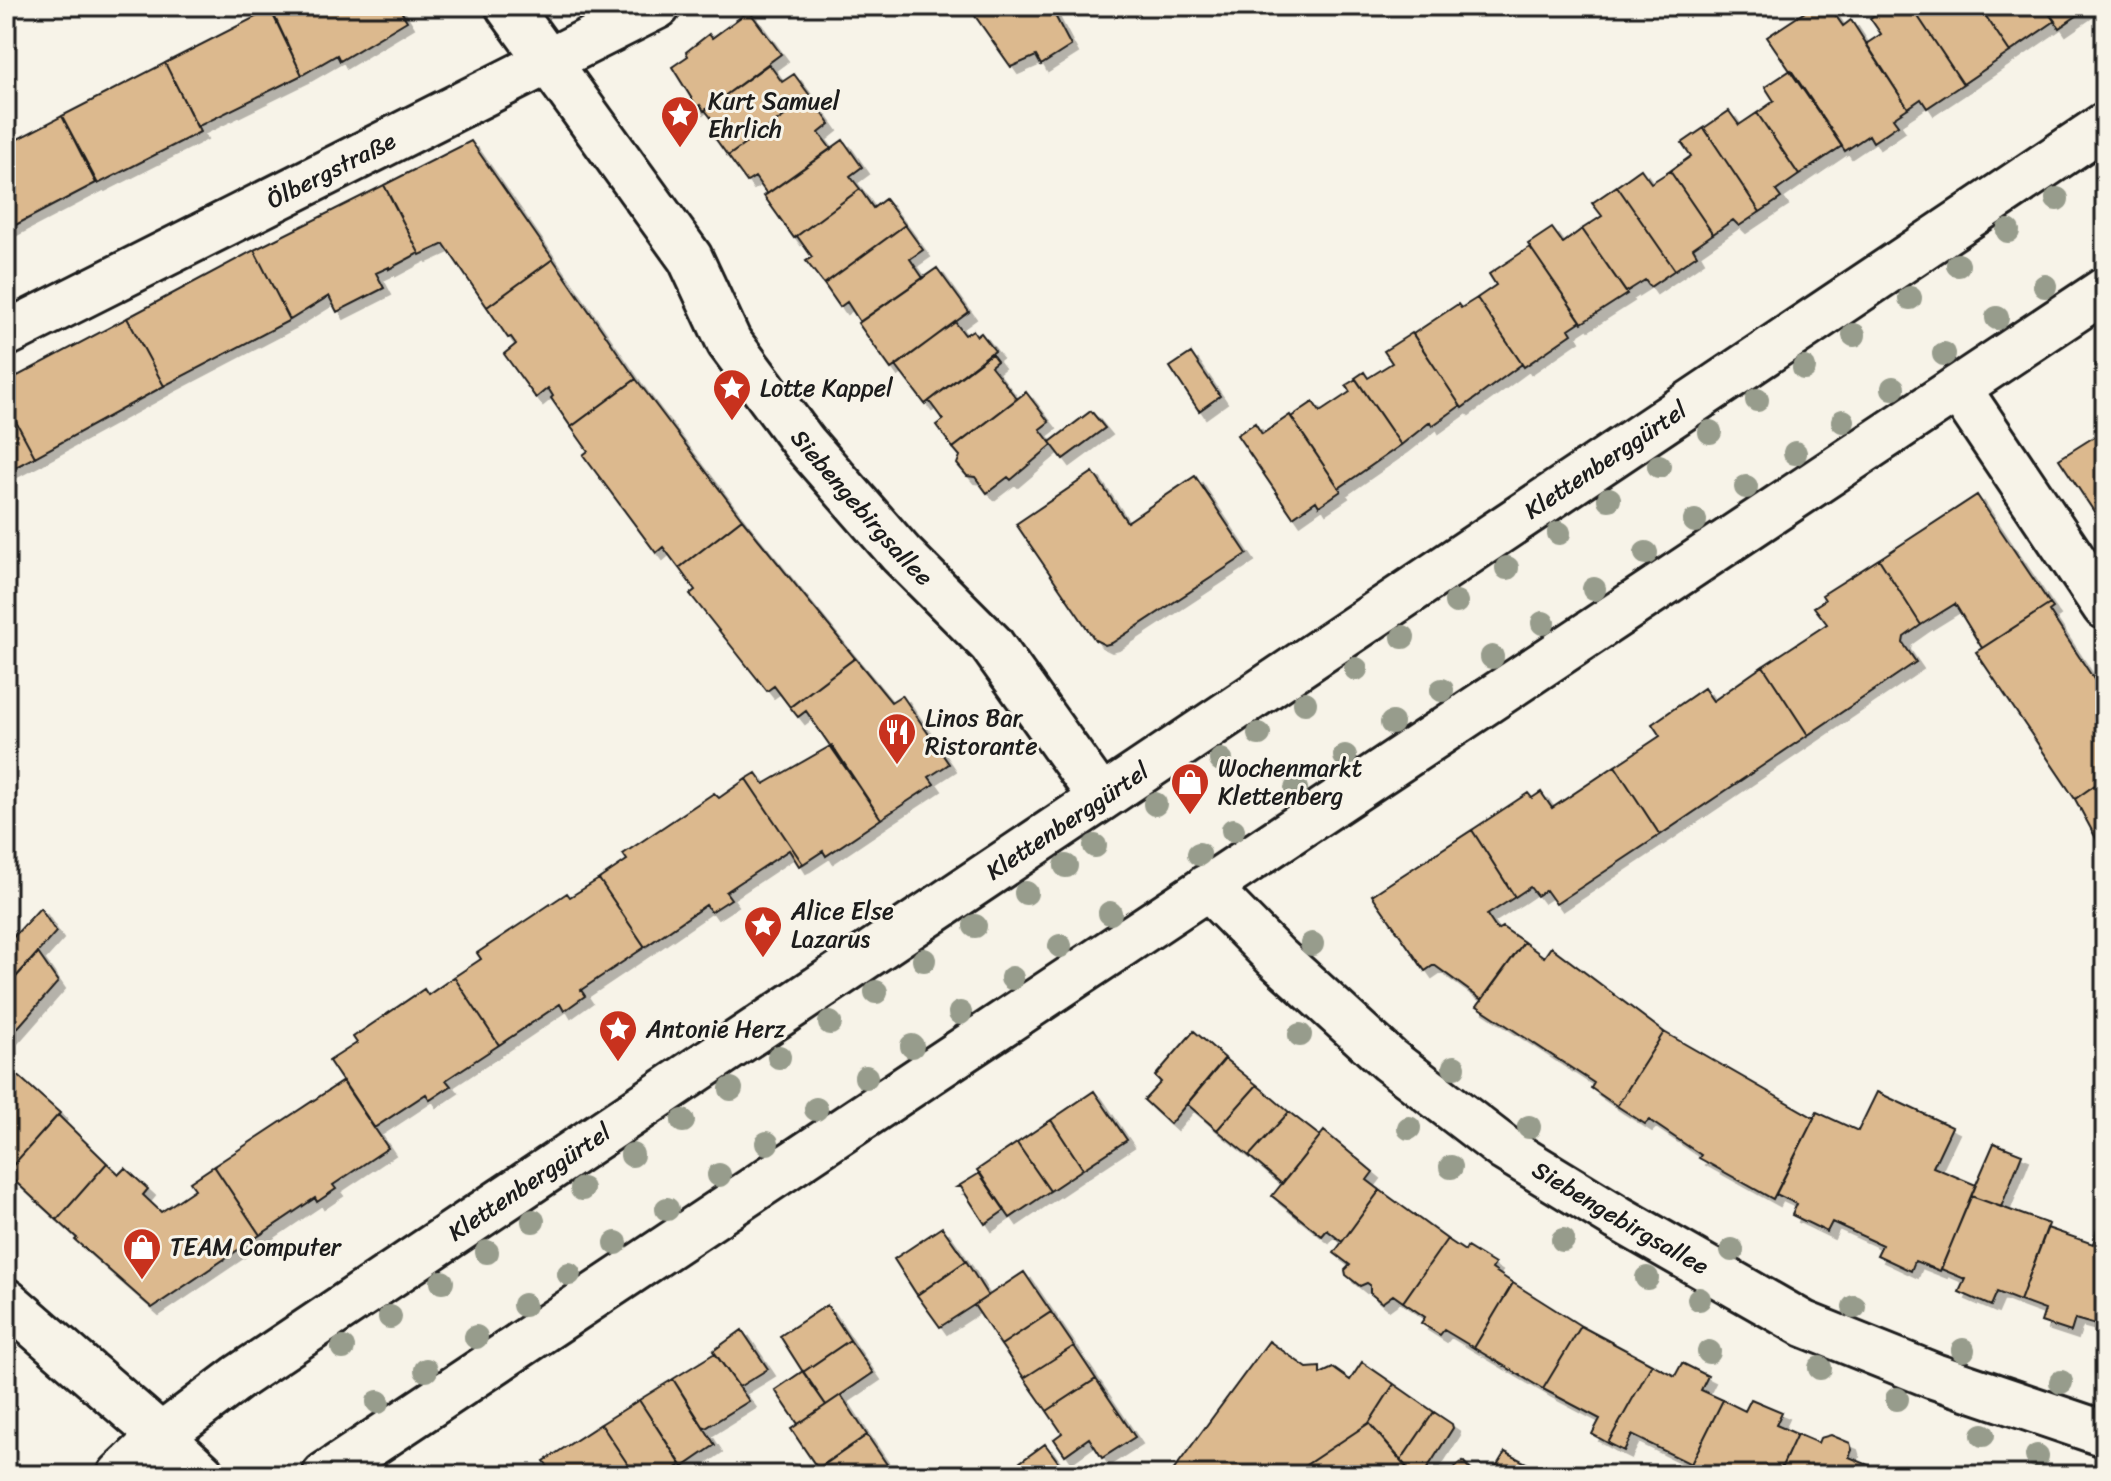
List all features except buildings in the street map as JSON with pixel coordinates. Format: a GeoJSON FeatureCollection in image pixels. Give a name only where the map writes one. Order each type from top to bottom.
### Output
{"type":"FeatureCollection","features":[{"type":"Feature","properties":{"kind":"main road","name":"Siebengebirgsallee"},"geometry":{"type":"LineString","coordinates":[[508,6],[690,258],[729,342],[804,443],[901,554],[991,644],[1101,798]]}},
{"type":"Feature","properties":{"kind":"main road","name":"Ölbergstraße"},"geometry":{"type":"LineString","coordinates":[[6,334],[658,6]]}},
{"type":"Feature","properties":{"kind":"main road","name":"Klettenberggürtel"},"geometry":{"type":"LineString","coordinates":[[120,1475],[161,1436],[239,1377],[2105,125]]}},
{"type":"Feature","properties":{"kind":"main road"},"geometry":{"type":"LineString","coordinates":[[325,1475],[2105,290]]}},
{"type":"Feature","properties":{"kind":"main road"},"geometry":{"type":"LineString","coordinates":[[1958,388],[2105,607]]}},
{"type":"Feature","properties":{"kind":"main road","name":"Siebengebirgsallee"},"geometry":{"type":"LineString","coordinates":[[1207,887],[1276,957],[1389,1060],[1505,1149],[1568,1188],[1804,1324],[1934,1376],[2105,1434]]}},
{"type":"Feature","properties":{"kind":"main road"},"geometry":{"type":"LineString","coordinates":[[6,1301],[203,1475]]}},
{"type":"Feature","properties":{"kind":"place","name":"Kurt Samuel Ehrlich"},"geometry":{"type":"Point","coordinates":[680,149]}},
{"type":"Feature","properties":{"kind":"place","name":"Lotte Kappel"},"geometry":{"type":"Point","coordinates":[732,422]}},
{"type":"Feature","properties":{"kind":"place","name":"Linos Bar Ristorante"},"geometry":{"type":"Point","coordinates":[897,766]}},
{"type":"Feature","properties":{"kind":"place","name":"Wochenmarkt Klettenberg"},"geometry":{"type":"Point","coordinates":[1190,816]}},
{"type":"Feature","properties":{"kind":"place","name":"Alice Else Lazarus"},"geometry":{"type":"Point","coordinates":[763,959]}},
{"type":"Feature","properties":{"kind":"place","name":"Antonie Herz"},"geometry":{"type":"Point","coordinates":[618,1063]}},
{"type":"Feature","properties":{"kind":"place","name":"TEAM Computer"},"geometry":{"type":"Point","coordinates":[142,1281]}}]}
